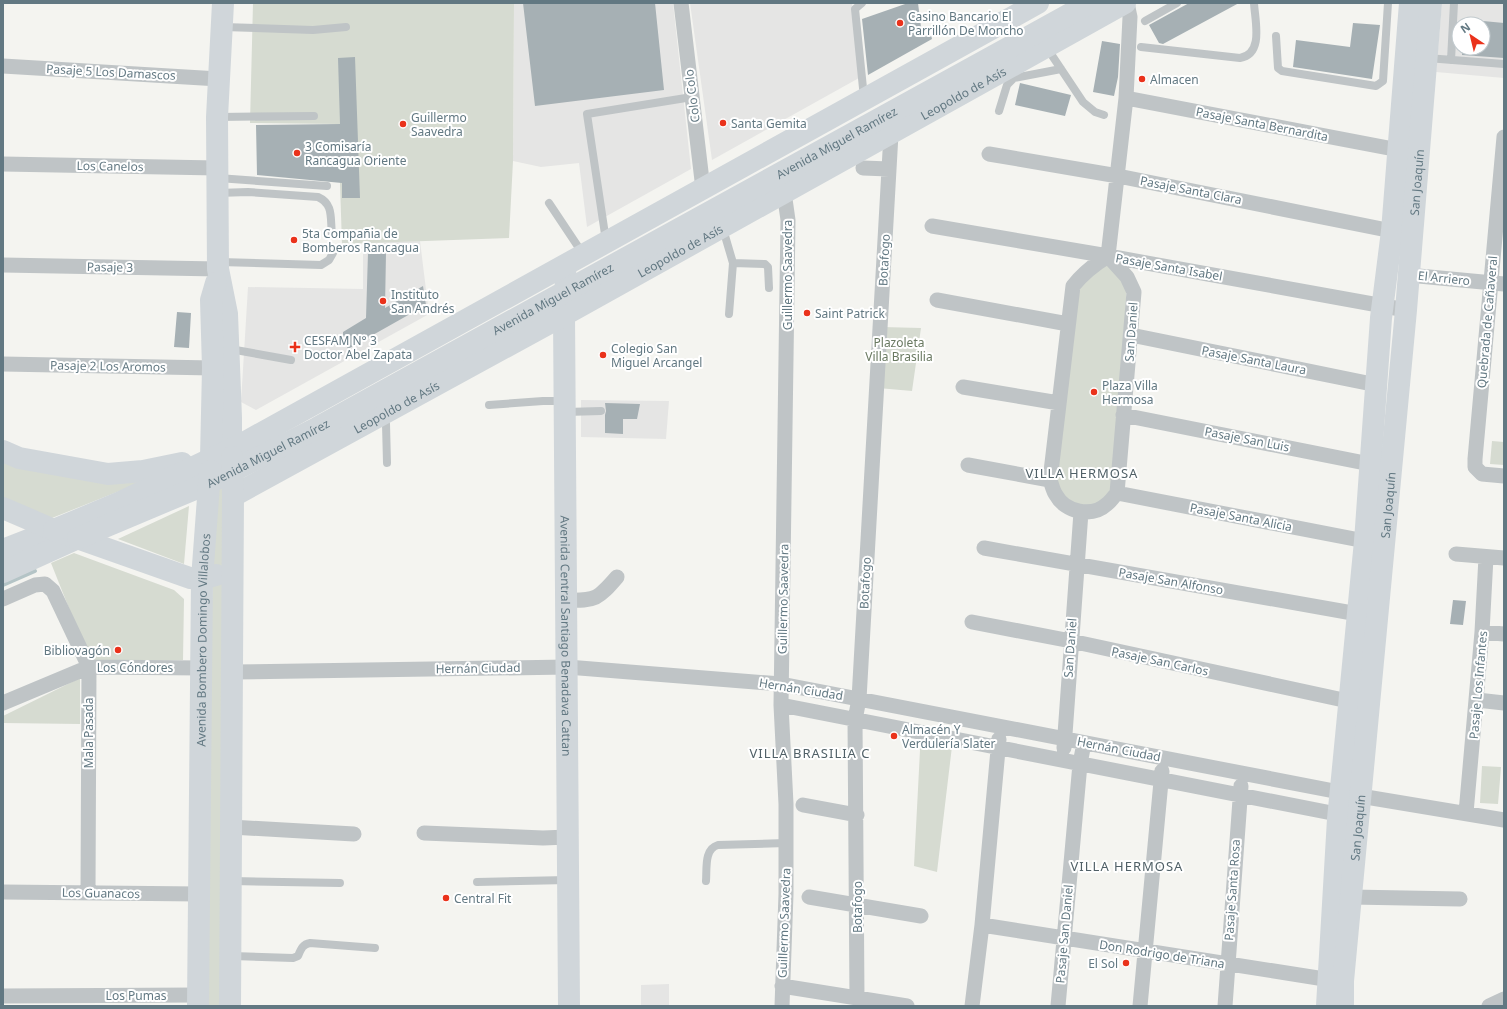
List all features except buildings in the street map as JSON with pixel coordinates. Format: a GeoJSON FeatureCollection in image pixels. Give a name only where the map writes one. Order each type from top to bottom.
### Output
{"type":"FeatureCollection","features":[{"type":"Feature","properties":{"kind":"street"},"geometry":{"type":"LineString","coordinates":[[223,3],[217,117],[217,180],[218,269],[225,298],[229,349],[225,459]]}},
{"type":"Feature","properties":{"kind":"street","name":"Colo Colo"},"geometry":{"type":"LineString","coordinates":[[681,3],[703,189]]}},
{"type":"Feature","properties":{"kind":"street","name":"Avenida Miguel Ramírez"},"geometry":{"type":"LineString","coordinates":[[3,572],[78,538],[209,483],[225,459],[606,242],[1038,3]]}},
{"type":"Feature","properties":{"kind":"street","name":"Avenida Miguel Ramírez"},"geometry":{"type":"LineString","coordinates":[[3,550],[225,459],[317,428],[1090,3]]}},
{"type":"Feature","properties":{"kind":"street"},"geometry":{"type":"LineString","coordinates":[[1117,492],[1106,505],[1093,512],[1081,512],[1067,507],[1056,496],[1050,480],[1073,286],[1092,266],[1108,256],[1126,98],[1130,17],[1126,3]]}},
{"type":"Feature","properties":{"kind":"street","name":"Leopoldo de Asís"},"geometry":{"type":"LineString","coordinates":[[233,496],[564,315],[1126,3]]}},
{"type":"Feature","properties":{"kind":"street","name":"San Joaquín"},"geometry":{"type":"LineString","coordinates":[[1343,1006],[1335,981],[1348,816],[1406,310],[1426,58],[1417,4]]}},
{"type":"Feature","properties":{"kind":"street","name":"San Joaquín"},"geometry":{"type":"LineString","coordinates":[[1350,794],[1348,701],[1365,541],[1383,307],[1399,150],[1417,4]]}},
{"type":"Feature","properties":{"kind":"street","name":"Pasaje 5 Los Damascos"},"geometry":{"type":"LineString","coordinates":[[3,66],[219,78]]}},
{"type":"Feature","properties":{"kind":"street","name":"Pasaje Santa Bernardita"},"geometry":{"type":"LineString","coordinates":[[1126,98],[1399,150]]}},
{"type":"Feature","properties":{"kind":"street","name":"Botafogo"},"geometry":{"type":"LineString","coordinates":[[857,998],[856,720],[859,699],[890,134]]}},
{"type":"Feature","properties":{"kind":"street","name":"Quebrada de Cañaveral"},"geometry":{"type":"LineString","coordinates":[[1504,137],[1497,283],[1475,459],[1475,467],[1482,474],[1504,476]]}},
{"type":"Feature","properties":{"kind":"street","name":"Pasaje Santa Clara"},"geometry":{"type":"LineString","coordinates":[[989,154],[1118,176],[1392,230]]}},
{"type":"Feature","properties":{"kind":"street","name":"Los Canelos"},"geometry":{"type":"LineString","coordinates":[[3,164],[217,180]]}},
{"type":"Feature","properties":{"kind":"street"},"geometry":{"type":"LineString","coordinates":[[862,168],[889,169]]}},
{"type":"Feature","properties":{"kind":"street"},"geometry":{"type":"LineString","coordinates":[[642,250],[648,238],[703,189]]}},
{"type":"Feature","properties":{"kind":"street","name":"Guillermo Saavedra"},"geometry":{"type":"LineString","coordinates":[[782,1006],[786,843],[781,684],[788,220],[784,192]]}},
{"type":"Feature","properties":{"kind":"street","name":"Pasaje Santa Isabel"},"geometry":{"type":"LineString","coordinates":[[932,226],[1406,310]]}},
{"type":"Feature","properties":{"kind":"street","name":"San Daniel"},"geometry":{"type":"LineString","coordinates":[[1108,256],[1127,277],[1134,292],[1117,492]]}},
{"type":"Feature","properties":{"kind":"street","name":"Avenida Central Santiago Benadava Cattan"},"geometry":{"type":"LineString","coordinates":[[569,1006],[564,315],[566,292],[574,260]]}},
{"type":"Feature","properties":{"kind":"street","name":"Pasaje 3"},"geometry":{"type":"LineString","coordinates":[[3,265],[218,269]]}},
{"type":"Feature","properties":{"kind":"street"},"geometry":{"type":"LineString","coordinates":[[218,269],[211,300],[213,368],[225,459],[233,496],[230,1006]]}},
{"type":"Feature","properties":{"kind":"street","name":"El Arriero"},"geometry":{"type":"LineString","coordinates":[[1408,275],[1497,283]]}},
{"type":"Feature","properties":{"kind":"street"},"geometry":{"type":"LineString","coordinates":[[937,300],[1068,324]]}},
{"type":"Feature","properties":{"kind":"street","name":"Pasaje Santa Laura"},"geometry":{"type":"LineString","coordinates":[[1131,335],[1377,385]]}},
{"type":"Feature","properties":{"kind":"street","name":"Pasaje 2 Los Aromos"},"geometry":{"type":"LineString","coordinates":[[3,364],[213,368]]}},
{"type":"Feature","properties":{"kind":"street"},"geometry":{"type":"LineString","coordinates":[[963,387],[1059,403]]}},
{"type":"Feature","properties":{"kind":"street","name":"Pasaje San Luis"},"geometry":{"type":"LineString","coordinates":[[1123,414],[1370,464]]}},
{"type":"Feature","properties":{"kind":"street"},"geometry":{"type":"LineString","coordinates":[[3,451],[19,458],[108,474],[143,471],[225,459]]}},
{"type":"Feature","properties":{"kind":"street"},"geometry":{"type":"LineString","coordinates":[[968,465],[1050,480]]}},
{"type":"Feature","properties":{"kind":"street","name":"Avenida Bombero Domingo Villalobos"},"geometry":{"type":"LineString","coordinates":[[198,1001],[202,579],[209,483]]}},
{"type":"Feature","properties":{"kind":"street","name":"Pasaje Santa Alicia"},"geometry":{"type":"LineString","coordinates":[[1117,492],[1365,541]]}},
{"type":"Feature","properties":{"kind":"street"},"geometry":{"type":"LineString","coordinates":[[3,508],[54,530],[190,578],[202,579],[219,575],[233,562]]}},
{"type":"Feature","properties":{"kind":"street","name":"San Daniel"},"geometry":{"type":"LineString","coordinates":[[1062,760],[1065,739],[1070,641],[1081,512]]}},
{"type":"Feature","properties":{"kind":"street","name":"Pasaje San Alfonso"},"geometry":{"type":"LineString","coordinates":[[984,548],[1358,614]]}},
{"type":"Feature","properties":{"kind":"street"},"geometry":{"type":"LineString","coordinates":[[1456,554],[1504,558]]}},
{"type":"Feature","properties":{"kind":"street","name":"Pasaje Los Infantes"},"geometry":{"type":"LineString","coordinates":[[1466,814],[1482,632],[1486,557]]}},
{"type":"Feature","properties":{"kind":"street"},"geometry":{"type":"LineString","coordinates":[[566,600],[596,598],[604,593],[617,577]]}},
{"type":"Feature","properties":{"kind":"street","name":"Mala Pasada"},"geometry":{"type":"LineString","coordinates":[[3,599],[35,586],[44,584],[53,591],[88,667],[88,893]]}},
{"type":"Feature","properties":{"kind":"street","name":"Pasaje San Carlos"},"geometry":{"type":"LineString","coordinates":[[972,622],[1070,641],[1348,701]]}},
{"type":"Feature","properties":{"kind":"street"},"geometry":{"type":"LineString","coordinates":[[1482,632],[1504,634]]}},
{"type":"Feature","properties":{"kind":"street","name":"Los Cóndores"},"geometry":{"type":"LineString","coordinates":[[3,703],[88,667],[202,668]]}},
{"type":"Feature","properties":{"kind":"street","name":"Hernán Ciudad"},"geometry":{"type":"LineString","coordinates":[[232,672],[567,667],[781,684],[1243,774],[1504,820]]}},
{"type":"Feature","properties":{"kind":"street"},"geometry":{"type":"LineString","coordinates":[[1476,700],[1504,703]]}},
{"type":"Feature","properties":{"kind":"street","name":"Hernán Ciudad"},"geometry":{"type":"LineString","coordinates":[[781,705],[1348,816]]}},
{"type":"Feature","properties":{"kind":"street"},"geometry":{"type":"LineString","coordinates":[[972,1006],[982,925],[997,748],[1001,726]]}},
{"type":"Feature","properties":{"kind":"street","name":"Pasaje San Daniel"},"geometry":{"type":"LineString","coordinates":[[1058,1006],[1080,764],[1084,742]]}},
{"type":"Feature","properties":{"kind":"street"},"geometry":{"type":"LineString","coordinates":[[1140,1006],[1144,951],[1164,758]]}},
{"type":"Feature","properties":{"kind":"street","name":"Pasaje Santa Rosa"},"geometry":{"type":"LineString","coordinates":[[1225,1006],[1239,795],[1243,774]]}},
{"type":"Feature","properties":{"kind":"street"},"geometry":{"type":"LineString","coordinates":[[803,805],[857,815]]}},
{"type":"Feature","properties":{"kind":"street","name":"San Joaquín"},"geometry":{"type":"LineString","coordinates":[[1327,1006],[1335,981],[1351,896],[1348,816]]}},
{"type":"Feature","properties":{"kind":"street"},"geometry":{"type":"LineString","coordinates":[[230,827],[354,834]]}},
{"type":"Feature","properties":{"kind":"street"},"geometry":{"type":"LineString","coordinates":[[424,832],[544,838],[568,836]]}},
{"type":"Feature","properties":{"kind":"street","name":"Los Guanacos"},"geometry":{"type":"LineString","coordinates":[[3,892],[199,894]]}},
{"type":"Feature","properties":{"kind":"street"},"geometry":{"type":"LineString","coordinates":[[1351,896],[1460,900]]}},
{"type":"Feature","properties":{"kind":"street"},"geometry":{"type":"LineString","coordinates":[[809,897],[921,916]]}},
{"type":"Feature","properties":{"kind":"street","name":"Don Rodrigo de Triana"},"geometry":{"type":"LineString","coordinates":[[982,925],[1335,981]]}},
{"type":"Feature","properties":{"kind":"street"},"geometry":{"type":"LineString","coordinates":[[782,986],[907,1006]]}},
{"type":"Feature","properties":{"kind":"street","name":"Los Pumas"},"geometry":{"type":"LineString","coordinates":[[3,996],[198,1001]]}},
{"type":"Feature","properties":{"kind":"street"},"geometry":{"type":"LineString","coordinates":[[1490,1006],[1504,999]]}},
{"type":"Feature","properties":{"kind":"lane"},"geometry":{"type":"LineString","coordinates":[[862,3],[855,9],[864,99]]}},
{"type":"Feature","properties":{"kind":"lane"},"geometry":{"type":"LineString","coordinates":[[1145,21],[1177,3]]}},
{"type":"Feature","properties":{"kind":"lane"},"geometry":{"type":"LineString","coordinates":[[1141,47],[1240,58],[1248,56],[1253,51],[1256,37],[1254,3]]}},
{"type":"Feature","properties":{"kind":"lane"},"geometry":{"type":"LineString","coordinates":[[1276,36],[1278,68],[1282,71],[1376,86],[1383,81],[1388,3]]}},
{"type":"Feature","properties":{"kind":"lane"},"geometry":{"type":"LineString","coordinates":[[1451,60],[1454,3]]}},
{"type":"Feature","properties":{"kind":"lane"},"geometry":{"type":"LineString","coordinates":[[222,27],[313,30],[346,27]]}},
{"type":"Feature","properties":{"kind":"lane"},"geometry":{"type":"LineString","coordinates":[[1047,47],[1088,108],[1104,115]]}},
{"type":"Feature","properties":{"kind":"lane"},"geometry":{"type":"LineString","coordinates":[[1426,58],[1504,64]]}},
{"type":"Feature","properties":{"kind":"lane"},"geometry":{"type":"LineString","coordinates":[[999,111],[1007,85],[1014,78],[1061,69]]}},
{"type":"Feature","properties":{"kind":"lane"},"geometry":{"type":"LineString","coordinates":[[606,242],[587,114],[692,97]]}},
{"type":"Feature","properties":{"kind":"lane"},"geometry":{"type":"LineString","coordinates":[[217,117],[314,116]]}},
{"type":"Feature","properties":{"kind":"lane"},"geometry":{"type":"LineString","coordinates":[[217,180],[327,186]]}},
{"type":"Feature","properties":{"kind":"lane"},"geometry":{"type":"LineString","coordinates":[[217,180],[248,192],[318,197],[326,201],[329,206],[332,234]]}},
{"type":"Feature","properties":{"kind":"lane"},"geometry":{"type":"LineString","coordinates":[[549,203],[574,260]]}},
{"type":"Feature","properties":{"kind":"lane"},"geometry":{"type":"LineString","coordinates":[[722,226],[733,263],[729,314]]}},
{"type":"Feature","properties":{"kind":"lane"},"geometry":{"type":"LineString","coordinates":[[218,269],[321,265],[329,260],[333,253]]}},
{"type":"Feature","properties":{"kind":"lane"},"geometry":{"type":"LineString","coordinates":[[733,263],[765,264],[768,267],[769,288]]}},
{"type":"Feature","properties":{"kind":"lane"},"geometry":{"type":"LineString","coordinates":[[229,349],[291,360]]}},
{"type":"Feature","properties":{"kind":"lane"},"geometry":{"type":"LineString","coordinates":[[489,405],[543,401],[601,411]]}},
{"type":"Feature","properties":{"kind":"lane"},"geometry":{"type":"LineString","coordinates":[[384,414],[386,424],[387,463]]}},
{"type":"Feature","properties":{"kind":"lane"},"geometry":{"type":"LineString","coordinates":[[706,881],[709,851],[713,846],[786,843]]}},
{"type":"Feature","properties":{"kind":"lane"},"geometry":{"type":"LineString","coordinates":[[476,882],[568,880]]}},
{"type":"Feature","properties":{"kind":"lane"},"geometry":{"type":"LineString","coordinates":[[231,881],[340,882]]}},
{"type":"Feature","properties":{"kind":"lane"},"geometry":{"type":"LineString","coordinates":[[230,956],[293,958],[298,956],[301,948],[306,943],[310,942],[376,948]]}},
{"type":"Feature","properties":{"kind":"shaded area"},"geometry":{"type":"Polygon","coordinates":[[[514,3],[673,3],[691,169],[587,227],[579,163],[541,167],[513,161],[514,3]]]}},
{"type":"Feature","properties":{"kind":"shaded area"},"geometry":{"type":"Polygon","coordinates":[[[690,3],[852,3],[859,78],[712,160],[690,3]]]}},
{"type":"Feature","properties":{"kind":"shaded area"},"geometry":{"type":"Polygon","coordinates":[[[1442,3],[1504,3],[1504,78],[1436,72],[1442,3]]]}},
{"type":"Feature","properties":{"kind":"shaded area"},"geometry":{"type":"Polygon","coordinates":[[[420,241],[429,314],[256,410],[241,402],[248,287],[363,289],[363,243],[420,241]]]}},
{"type":"Feature","properties":{"kind":"shaded area"},"geometry":{"type":"Polygon","coordinates":[[[581,400],[669,401],[666,439],[581,437],[581,400]]]}},
{"type":"Feature","properties":{"kind":"shaded area"},"geometry":{"type":"Polygon","coordinates":[[[669,984],[669,1006],[641,1006],[641,985],[669,984]]]}},
{"type":"Feature","properties":{"kind":"green space","name":"Guillermo Saavedra"},"geometry":{"type":"Polygon","coordinates":[[[253,3],[514,3],[513,161],[509,238],[342,244],[338,124],[250,123],[253,3]]]}},
{"type":"Feature","properties":{"kind":"green space","name":"Plaza Villa Hermosa"},"geometry":{"type":"Polygon","coordinates":[[[1108,256],[1127,277],[1117,493],[1093,512],[1056,496],[1073,286],[1108,256]]]}},
{"type":"Feature","properties":{"kind":"green space","name":"Plazoleta Villa Brasilia"},"geometry":{"type":"Polygon","coordinates":[[[882,327],[921,328],[912,391],[878,388],[882,327]]]}},
{"type":"Feature","properties":{"kind":"green space"},"geometry":{"type":"Polygon","coordinates":[[[1492,441],[1504,442],[1504,465],[1490,464],[1492,441]]]}},
{"type":"Feature","properties":{"kind":"green space"},"geometry":{"type":"Polygon","coordinates":[[[3,461],[142,482],[47,520],[3,501],[3,461]]]}},
{"type":"Feature","properties":{"kind":"green space"},"geometry":{"type":"Polygon","coordinates":[[[226,481],[224,1006],[203,1006],[208,717],[216,487],[226,481]]]}},
{"type":"Feature","properties":{"kind":"green space"},"geometry":{"type":"Polygon","coordinates":[[[189,506],[184,564],[118,539],[189,506]]]}},
{"type":"Feature","properties":{"kind":"green space"},"geometry":{"type":"Polygon","coordinates":[[[74,553],[174,590],[184,599],[183,660],[90,661],[51,563],[74,553]]]}},
{"type":"Feature","properties":{"kind":"green space"},"geometry":{"type":"Polygon","coordinates":[[[80,678],[80,724],[3,723],[3,716],[80,678]]]}},
{"type":"Feature","properties":{"kind":"green space"},"geometry":{"type":"Polygon","coordinates":[[[921,731],[953,738],[937,872],[914,866],[921,731]]]}},
{"type":"Feature","properties":{"kind":"green space"},"geometry":{"type":"Polygon","coordinates":[[[1482,766],[1501,767],[1498,804],[1480,803],[1482,766]]]}},
{"type":"Feature","properties":{"kind":"waterway"},"geometry":{"type":"LineString","coordinates":[[3,585],[35,571]]}},
{"type":"Feature","properties":{"kind":"place","name":"Casino Bancario El Parrillón De Moncho"},"geometry":{"type":"Point","coordinates":[900,23]}},
{"type":"Feature","properties":{"kind":"place","name":"Almacen"},"geometry":{"type":"Point","coordinates":[1142,79]}},
{"type":"Feature","properties":{"kind":"place","name":"Santa Gemita"},"geometry":{"type":"Point","coordinates":[723,123]}},
{"type":"Feature","properties":{"kind":"place","name":"Guillermo Saavedra"},"geometry":{"type":"Point","coordinates":[403,124]}},
{"type":"Feature","properties":{"kind":"place","name":"3 Comisaría Rancagua Oriente"},"geometry":{"type":"Point","coordinates":[297,153]}},
{"type":"Feature","properties":{"kind":"place","name":"5ta Compañia de Bomberos Rancagua"},"geometry":{"type":"Point","coordinates":[294,240]}},
{"type":"Feature","properties":{"kind":"place","name":"Instituto San Andrés"},"geometry":{"type":"Point","coordinates":[383,301]}},
{"type":"Feature","properties":{"kind":"place","name":"Saint Patrick"},"geometry":{"type":"Point","coordinates":[807,313]}},
{"type":"Feature","properties":{"kind":"place","name":"CESFAM N° 3 Doctor Abel Zapata"},"geometry":{"type":"Point","coordinates":[295,347]}},
{"type":"Feature","properties":{"kind":"place","name":"Colegio San Miguel Arcangel"},"geometry":{"type":"Point","coordinates":[603,355]}},
{"type":"Feature","properties":{"kind":"place","name":"Plaza Villa Hermosa"},"geometry":{"type":"Point","coordinates":[1094,392]}},
{"type":"Feature","properties":{"kind":"place","name":"Bibliovagón"},"geometry":{"type":"Point","coordinates":[118,650]}},
{"type":"Feature","properties":{"kind":"place","name":"Almacén Y Verdulería Slater"},"geometry":{"type":"Point","coordinates":[894,736]}},
{"type":"Feature","properties":{"kind":"place","name":"Central Fit"},"geometry":{"type":"Point","coordinates":[446,898]}},
{"type":"Feature","properties":{"kind":"place","name":"El Sol"},"geometry":{"type":"Point","coordinates":[1126,963]}},
{"type":"Feature","properties":{"kind":"district","name":"VILLA HERMOSA"},"geometry":{"type":"Point","coordinates":[1082,473]}},
{"type":"Feature","properties":{"kind":"district","name":"VILLA BRASILIA C"},"geometry":{"type":"Point","coordinates":[810,753]}},
{"type":"Feature","properties":{"kind":"district","name":"VILLA HERMOSA"},"geometry":{"type":"Point","coordinates":[1127,866]}}]}
